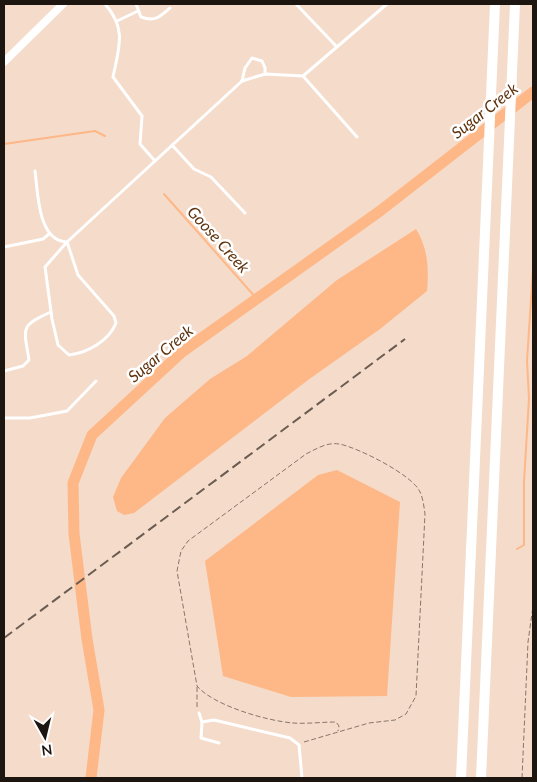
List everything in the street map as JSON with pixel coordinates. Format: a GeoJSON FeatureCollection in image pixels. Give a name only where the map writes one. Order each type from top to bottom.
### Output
{"type":"FeatureCollection","features":[{"type":"Feature","properties":{"kind":"highway"},"geometry":{"type":"LineString","coordinates":[[461,778],[495,4]]}},
{"type":"Feature","properties":{"kind":"highway"},"geometry":{"type":"LineString","coordinates":[[481,778],[515,4]]}},
{"type":"Feature","properties":{"kind":"main road"},"geometry":{"type":"LineString","coordinates":[[4,62],[63,4]]}},
{"type":"Feature","properties":{"kind":"lane"},"geometry":{"type":"LineString","coordinates":[[105,4],[115,16],[120,40],[113,77],[142,116],[140,144],[154,161]]}},
{"type":"Feature","properties":{"kind":"lane"},"geometry":{"type":"LineString","coordinates":[[136,4],[141,18],[153,20],[159,18],[170,8]]}},
{"type":"Feature","properties":{"kind":"lane"},"geometry":{"type":"LineString","coordinates":[[296,4],[336,46]]}},
{"type":"Feature","properties":{"kind":"lane"},"geometry":{"type":"LineString","coordinates":[[67,242],[78,275],[114,316],[116,323],[108,336],[96,345],[79,354],[69,355],[58,345],[45,267],[67,242],[242,81],[264,74],[303,76],[387,4]]}},
{"type":"Feature","properties":{"kind":"lane"},"geometry":{"type":"LineString","coordinates":[[116,21],[138,11]]}},
{"type":"Feature","properties":{"kind":"lane"},"geometry":{"type":"LineString","coordinates":[[242,81],[245,68],[252,58],[262,61],[265,68],[264,74]]}},
{"type":"Feature","properties":{"kind":"lane"},"geometry":{"type":"LineString","coordinates":[[303,76],[357,137]]}},
{"type":"Feature","properties":{"kind":"lane"},"geometry":{"type":"LineString","coordinates":[[172,145],[194,170],[211,177],[245,213]]}},
{"type":"Feature","properties":{"kind":"lane"},"geometry":{"type":"LineString","coordinates":[[35,171],[49,234],[56,241],[67,242]]}},
{"type":"Feature","properties":{"kind":"lane"},"geometry":{"type":"LineString","coordinates":[[4,247],[43,238],[49,234]]}},
{"type":"Feature","properties":{"kind":"lane"},"geometry":{"type":"LineString","coordinates":[[4,371],[23,366],[29,360],[24,330],[28,323],[51,312]]}},
{"type":"Feature","properties":{"kind":"lane"},"geometry":{"type":"LineString","coordinates":[[4,418],[30,418],[67,411],[96,381]]}},
{"type":"Feature","properties":{"kind":"lane"},"geometry":{"type":"LineString","coordinates":[[199,713],[202,722],[201,738],[219,743]]}},
{"type":"Feature","properties":{"kind":"lane"},"geometry":{"type":"LineString","coordinates":[[202,722],[214,720],[290,738],[299,745],[302,778]]}},
{"type":"Feature","properties":{"kind":"path"},"geometry":{"type":"LineString","coordinates":[[199,713],[196,703],[197,686],[179,585],[178,561],[181,551],[188,541],[306,454],[317,448],[337,444],[352,448],[403,474],[414,483],[420,492],[425,514],[416,687],[412,705],[406,714],[395,720],[369,723],[338,731],[299,745]]}},
{"type":"Feature","properties":{"kind":"path"},"geometry":{"type":"LineString","coordinates":[[522,778],[528,642],[533,606]]}},
{"type":"Feature","properties":{"kind":"path"},"geometry":{"type":"LineString","coordinates":[[197,686],[205,694],[221,702],[266,718],[292,723],[336,722],[339,726],[338,731]]}},
{"type":"Feature","properties":{"kind":"shaded area"},"geometry":{"type":"Polygon","coordinates":[[[416,229],[427,259],[427,291],[380,329],[308,380],[134,513],[124,515],[117,511],[113,497],[121,478],[165,418],[210,379],[247,356],[337,280],[416,229]]]}},
{"type":"Feature","properties":{"kind":"shaded area"},"geometry":{"type":"Polygon","coordinates":[[[337,470],[400,502],[387,696],[291,697],[223,676],[205,561],[318,475],[337,470]]]}},
{"type":"Feature","properties":{"kind":"waterway","name":"Sugar Creek"},"geometry":{"type":"LineString","coordinates":[[91,778],[99,710],[87,639],[74,534],[73,483],[92,435],[182,352],[380,211],[533,92]]}},
{"type":"Feature","properties":{"kind":"waterway","name":"Goose Creek"},"geometry":{"type":"LineString","coordinates":[[4,144],[95,131],[105,136]]}},
{"type":"Feature","properties":{"kind":"waterway","name":"Goose Creek"},"geometry":{"type":"LineString","coordinates":[[164,194],[257,299]]}},
{"type":"Feature","properties":{"kind":"waterway"},"geometry":{"type":"LineString","coordinates":[[517,549],[524,545],[524,482],[529,398],[527,361],[533,269]]}},
{"type":"Feature","properties":{"kind":"railway"},"geometry":{"type":"LineString","coordinates":[[4,638],[405,339]]}}]}
